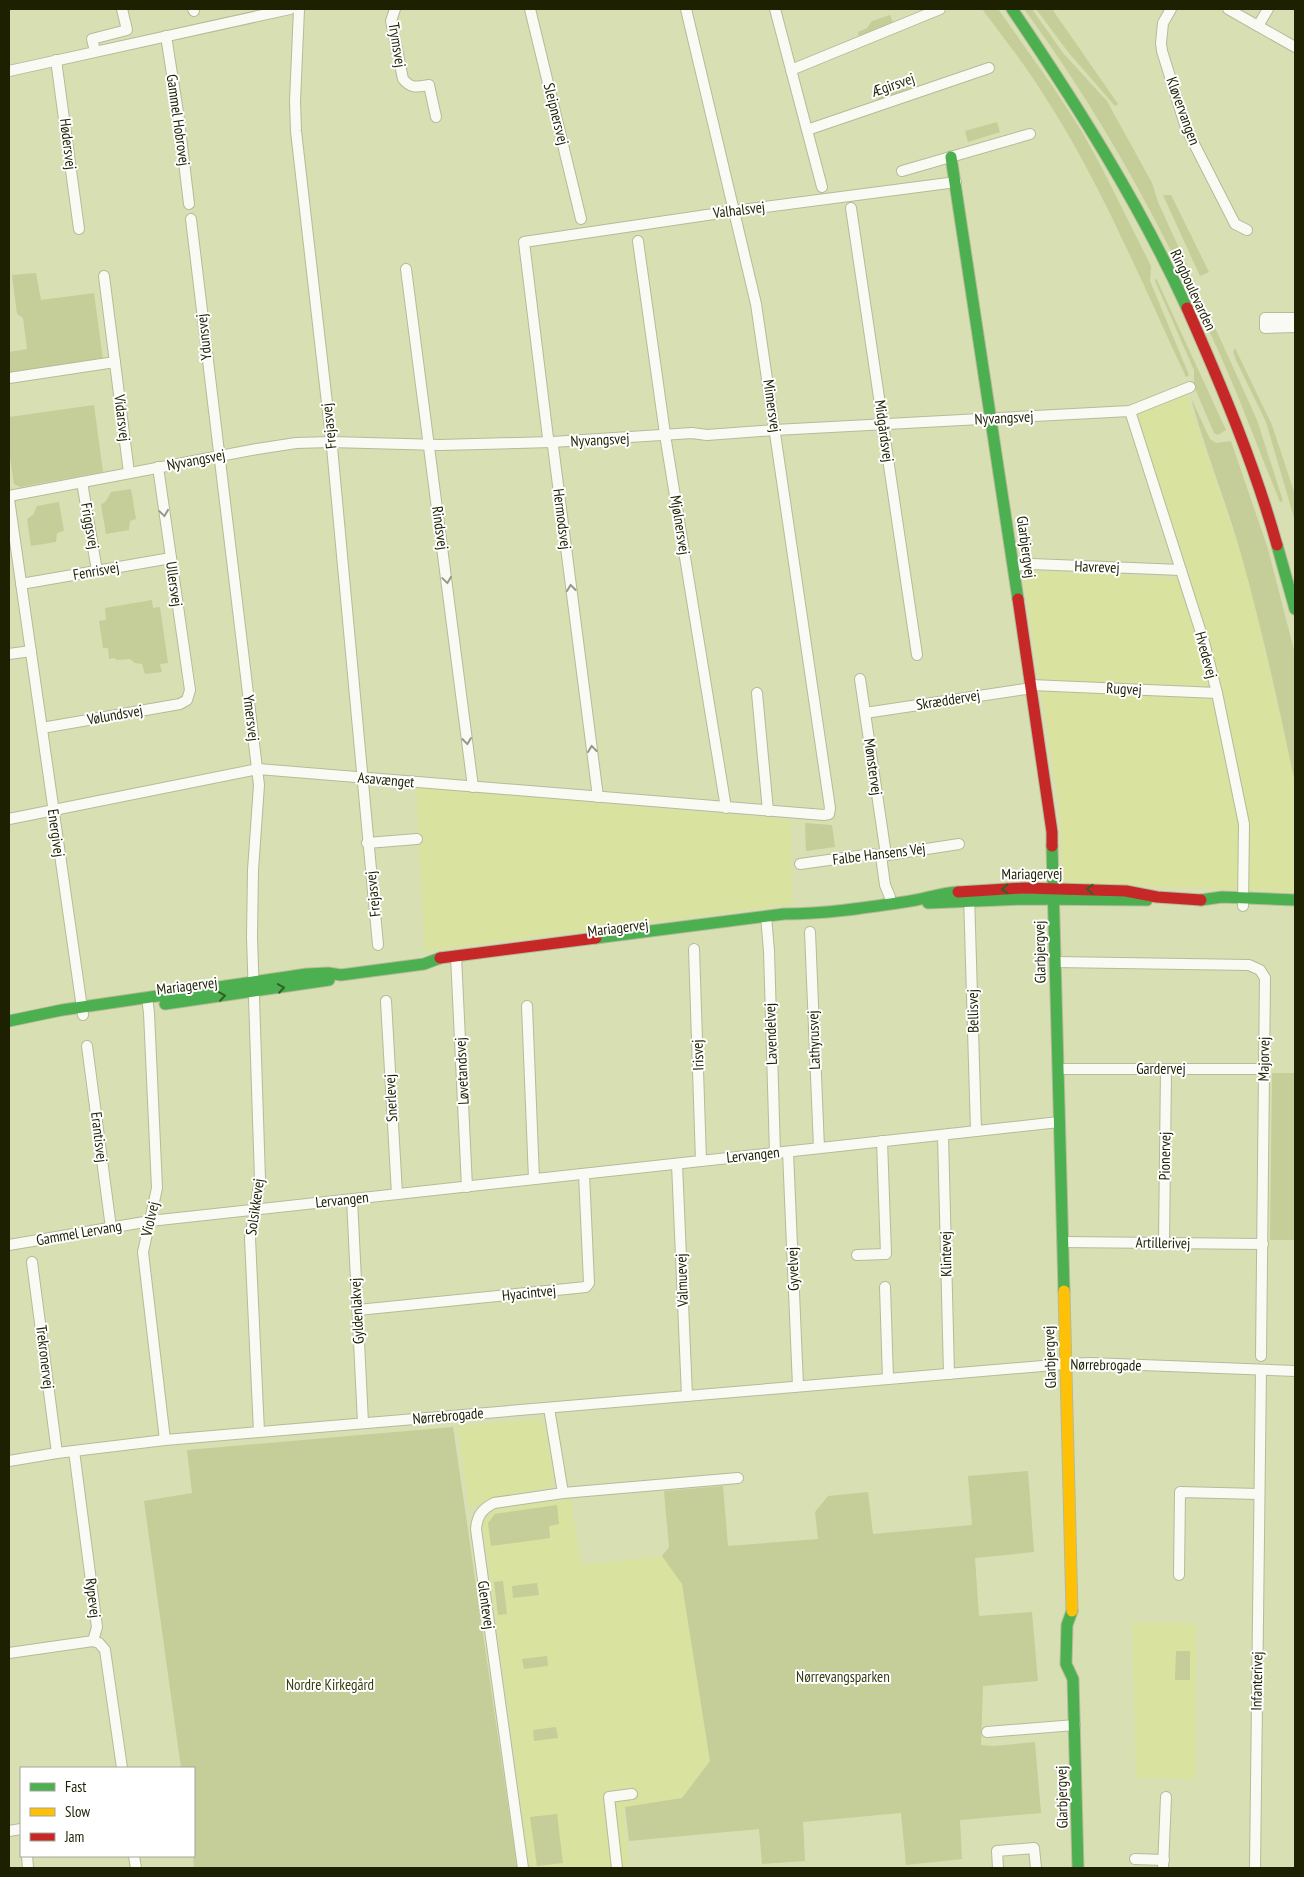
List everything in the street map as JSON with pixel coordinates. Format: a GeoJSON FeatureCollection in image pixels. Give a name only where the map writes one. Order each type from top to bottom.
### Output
{"type":"FeatureCollection","features":[{"type":"Feature","properties":{"kind":"street"},"geometry":{"type":"LineString","coordinates":[[95,51],[92,38],[127,30],[122,9]]}},
{"type":"Feature","properties":{"kind":"street"},"geometry":{"type":"LineString","coordinates":[[9,71],[166,36],[244,14],[290,9]]}},
{"type":"Feature","properties":{"kind":"street","name":"Frejasvej"},"geometry":{"type":"LineString","coordinates":[[299,9],[295,100],[296,131],[331,442],[378,945]]}},
{"type":"Feature","properties":{"kind":"street","name":"Trymsvej"},"geometry":{"type":"LineString","coordinates":[[395,9],[391,21],[403,79],[408,85],[415,88],[429,85],[436,117]]}},
{"type":"Feature","properties":{"kind":"street","name":"Sleipnersvej"},"geometry":{"type":"LineString","coordinates":[[530,9],[581,219]]}},
{"type":"Feature","properties":{"kind":"street","name":"Mimersvej"},"geometry":{"type":"LineString","coordinates":[[686,9],[756,304],[830,808]]}},
{"type":"Feature","properties":{"kind":"street"},"geometry":{"type":"LineString","coordinates":[[776,9],[822,187]]}},
{"type":"Feature","properties":{"kind":"street"},"geometry":{"type":"LineString","coordinates":[[791,70],[940,9]]}},
{"type":"Feature","properties":{"kind":"street","name":"Ringboulevarden"},"geometry":{"type":"LineString","coordinates":[[1012,9],[1090,128],[1143,221],[1189,314],[1222,389],[1252,466],[1295,609]]}},
{"type":"Feature","properties":{"kind":"street","name":"Kløvervangen"},"geometry":{"type":"LineString","coordinates":[[1171,9],[1163,23],[1161,43],[1186,128],[1235,224],[1247,230]]}},
{"type":"Feature","properties":{"kind":"street"},"geometry":{"type":"LineString","coordinates":[[1228,9],[1295,47]]}},
{"type":"Feature","properties":{"kind":"street"},"geometry":{"type":"LineString","coordinates":[[1258,26],[1268,9]]}},
{"type":"Feature","properties":{"kind":"street","name":"Gammel Hobrovej"},"geometry":{"type":"LineString","coordinates":[[166,36],[178,112],[188,204]]}},
{"type":"Feature","properties":{"kind":"street","name":"Hødersvej"},"geometry":{"type":"LineString","coordinates":[[56,60],[79,229]]}},
{"type":"Feature","properties":{"kind":"street","name":"Ægirsvej"},"geometry":{"type":"LineString","coordinates":[[807,130],[989,68]]}},
{"type":"Feature","properties":{"kind":"street"},"geometry":{"type":"LineString","coordinates":[[902,171],[1030,134]]}},
{"type":"Feature","properties":{"kind":"street"},"geometry":{"type":"LineString","coordinates":[[951,157],[956,182]]}},
{"type":"Feature","properties":{"kind":"street","name":"Valhalsvej"},"geometry":{"type":"LineString","coordinates":[[524,242],[734,211],[956,182]]}},
{"type":"Feature","properties":{"kind":"street","name":"Glarbjergvej"},"geometry":{"type":"LineString","coordinates":[[956,182],[1032,686],[1052,832],[1072,1611],[1067,1625],[1066,1664],[1073,1678],[1078,1868]]}},
{"type":"Feature","properties":{"kind":"street","name":"Midgårdsvej"},"geometry":{"type":"LineString","coordinates":[[850,208],[917,655]]}},
{"type":"Feature","properties":{"kind":"street","name":"Ydunsvej"},"geometry":{"type":"LineString","coordinates":[[191,219],[218,456]]}},
{"type":"Feature","properties":{"kind":"street","name":"Mjølnersvej"},"geometry":{"type":"LineString","coordinates":[[638,241],[665,436],[726,808]]}},
{"type":"Feature","properties":{"kind":"street","name":"Hermodsvej"},"geometry":{"type":"LineString","coordinates":[[524,242],[548,438],[552,442],[598,797]]}},
{"type":"Feature","properties":{"kind":"street","name":"Rindsvej"},"geometry":{"type":"LineString","coordinates":[[406,269],[428,445],[453,620],[473,787]]}},
{"type":"Feature","properties":{"kind":"street","name":"Vidarsvej"},"geometry":{"type":"LineString","coordinates":[[104,276],[128,473]]}},
{"type":"Feature","properties":{"kind":"street"},"geometry":{"type":"LineString","coordinates":[[1295,318],[1265,318],[1265,328],[1295,327]]}},
{"type":"Feature","properties":{"kind":"street"},"geometry":{"type":"LineString","coordinates":[[9,378],[115,362]]}},
{"type":"Feature","properties":{"kind":"street","name":"Nyvangsvej"},"geometry":{"type":"LineString","coordinates":[[9,498],[158,467],[296,443],[331,442],[428,445],[552,442],[1130,411],[1190,387]]}},
{"type":"Feature","properties":{"kind":"street","name":"Hvedevej"},"geometry":{"type":"LineString","coordinates":[[1130,411],[1204,642],[1217,693],[1244,824],[1244,902]]}},
{"type":"Feature","properties":{"kind":"street","name":"Ymersvej"},"geometry":{"type":"LineString","coordinates":[[218,456],[258,769],[253,870],[254,987]]}},
{"type":"Feature","properties":{"kind":"street","name":"Ullersvej"},"geometry":{"type":"LineString","coordinates":[[158,467],[190,690],[187,700]]}},
{"type":"Feature","properties":{"kind":"street","name":"Friggsvej"},"geometry":{"type":"LineString","coordinates":[[82,482],[98,571]]}},
{"type":"Feature","properties":{"kind":"street","name":"Energivej"},"geometry":{"type":"LineString","coordinates":[[9,498],[82,1011]]}},
{"type":"Feature","properties":{"kind":"street","name":"Fenrisvej"},"geometry":{"type":"LineString","coordinates":[[21,584],[171,558]]}},
{"type":"Feature","properties":{"kind":"street","name":"Havrevej"},"geometry":{"type":"LineString","coordinates":[[1014,566],[1032,564],[1181,570]]}},
{"type":"Feature","properties":{"kind":"street"},"geometry":{"type":"LineString","coordinates":[[9,654],[31,651]]}},
{"type":"Feature","properties":{"kind":"street","name":"Mønstervej"},"geometry":{"type":"LineString","coordinates":[[860,679],[884,855],[885,885],[890,897]]}},
{"type":"Feature","properties":{"kind":"street","name":"Rugvej"},"geometry":{"type":"LineString","coordinates":[[1032,686],[1217,693]]}},
{"type":"Feature","properties":{"kind":"street","name":"Skræddervej"},"geometry":{"type":"LineString","coordinates":[[865,713],[1032,686]]}},
{"type":"Feature","properties":{"kind":"street"},"geometry":{"type":"LineString","coordinates":[[757,694],[768,811]]}},
{"type":"Feature","properties":{"kind":"street","name":"Vølundsvej"},"geometry":{"type":"LineString","coordinates":[[42,728],[180,704],[187,700]]}},
{"type":"Feature","properties":{"kind":"street","name":"Asavænget"},"geometry":{"type":"LineString","coordinates":[[9,819],[258,769],[824,815],[829,814],[830,808]]}},
{"type":"Feature","properties":{"kind":"street"},"geometry":{"type":"LineString","coordinates":[[367,843],[417,839]]}},
{"type":"Feature","properties":{"kind":"street","name":"Falbe Hansens Vej"},"geometry":{"type":"LineString","coordinates":[[800,864],[872,854],[884,855],[959,844]]}},
{"type":"Feature","properties":{"kind":"street","name":"Mariagervej"},"geometry":{"type":"LineString","coordinates":[[9,1021],[35,1017],[63,1018],[82,1011],[254,987],[307,974],[341,975],[424,964],[440,966],[456,960],[767,920],[803,918],[815,914],[908,902],[943,893],[969,896],[1126,891],[1157,897],[1206,900],[1222,897],[1295,909]]}},
{"type":"Feature","properties":{"kind":"street","name":"Bellisvej"},"geometry":{"type":"LineString","coordinates":[[969,896],[976,1131]]}},
{"type":"Feature","properties":{"kind":"street","name":"Mariagervej"},"geometry":{"type":"LineString","coordinates":[[1244,902],[1295,900]]}},
{"type":"Feature","properties":{"kind":"street","name":"Lavendelvej"},"geometry":{"type":"LineString","coordinates":[[767,920],[774,1153]]}},
{"type":"Feature","properties":{"kind":"street","name":"Lathyrusvej"},"geometry":{"type":"LineString","coordinates":[[810,932],[819,1148]]}},
{"type":"Feature","properties":{"kind":"street","name":"Irisvej"},"geometry":{"type":"LineString","coordinates":[[694,949],[701,1161]]}},
{"type":"Feature","properties":{"kind":"street","name":"Løvetandsvej"},"geometry":{"type":"LineString","coordinates":[[456,960],[467,1187]]}},
{"type":"Feature","properties":{"kind":"street","name":"Majorvej"},"geometry":{"type":"LineString","coordinates":[[1055,962],[1255,967],[1260,970],[1265,978],[1261,1356]]}},
{"type":"Feature","properties":{"kind":"street","name":"Solsikkevej"},"geometry":{"type":"LineString","coordinates":[[254,987],[260,1179],[250,1238],[260,1432]]}},
{"type":"Feature","properties":{"kind":"street","name":"Snerlevej"},"geometry":{"type":"LineString","coordinates":[[386,1001],[397,1194]]}},
{"type":"Feature","properties":{"kind":"street","name":"Violvej"},"geometry":{"type":"LineString","coordinates":[[148,1002],[157,1188],[143,1252],[165,1440]]}},
{"type":"Feature","properties":{"kind":"street"},"geometry":{"type":"LineString","coordinates":[[527,1006],[534,1179]]}},
{"type":"Feature","properties":{"kind":"street","name":"Erantisvej"},"geometry":{"type":"LineString","coordinates":[[87,1046],[111,1228]]}},
{"type":"Feature","properties":{"kind":"street","name":"Gardervej"},"geometry":{"type":"LineString","coordinates":[[1058,1069],[1264,1069]]}},
{"type":"Feature","properties":{"kind":"street","name":"Pionervej"},"geometry":{"type":"LineString","coordinates":[[1164,1243],[1166,1069]]}},
{"type":"Feature","properties":{"kind":"street","name":"Lervangen"},"geometry":{"type":"LineString","coordinates":[[150,1221],[1059,1122]]}},
{"type":"Feature","properties":{"kind":"street","name":"Klintevej"},"geometry":{"type":"LineString","coordinates":[[943,1135],[949,1374]]}},
{"type":"Feature","properties":{"kind":"street"},"geometry":{"type":"LineString","coordinates":[[857,1255],[886,1254],[882,1141]]}},
{"type":"Feature","properties":{"kind":"street","name":"Gyvelvej"},"geometry":{"type":"LineString","coordinates":[[788,1152],[798,1386]]}},
{"type":"Feature","properties":{"kind":"street","name":"Valmuevej"},"geometry":{"type":"LineString","coordinates":[[677,1164],[687,1396]]}},
{"type":"Feature","properties":{"kind":"street","name":"Hyacintvej"},"geometry":{"type":"LineString","coordinates":[[358,1310],[586,1287],[588,1283],[584,1174]]}},
{"type":"Feature","properties":{"kind":"street","name":"Gyldenlakvej"},"geometry":{"type":"LineString","coordinates":[[352,1199],[362,1423]]}},
{"type":"Feature","properties":{"kind":"street","name":"Gammel Lervang"},"geometry":{"type":"LineString","coordinates":[[9,1245],[150,1221]]}},
{"type":"Feature","properties":{"kind":"street","name":"Artillerivej"},"geometry":{"type":"LineString","coordinates":[[1062,1242],[1263,1244]]}},
{"type":"Feature","properties":{"kind":"street","name":"Trekronervej"},"geometry":{"type":"LineString","coordinates":[[32,1262],[57,1453]]}},
{"type":"Feature","properties":{"kind":"street"},"geometry":{"type":"LineString","coordinates":[[885,1287],[888,1379]]}},
{"type":"Feature","properties":{"kind":"street","name":"Nørrebrogade"},"geometry":{"type":"LineString","coordinates":[[9,1461],[57,1453],[165,1440],[1066,1364],[1090,1363],[1295,1371]]}},
{"type":"Feature","properties":{"kind":"street","name":"Infanterivej"},"geometry":{"type":"LineString","coordinates":[[1255,1868],[1260,1370]]}},
{"type":"Feature","properties":{"kind":"street"},"geometry":{"type":"LineString","coordinates":[[550,1408],[563,1493],[738,1478]]}},
{"type":"Feature","properties":{"kind":"street","name":"Rypevej"},"geometry":{"type":"LineString","coordinates":[[74,1451],[97,1627],[93,1641]]}},
{"type":"Feature","properties":{"kind":"street"},"geometry":{"type":"LineString","coordinates":[[1179,1575],[1180,1492],[1259,1494]]}},
{"type":"Feature","properties":{"kind":"street","name":"Glentevej"},"geometry":{"type":"LineString","coordinates":[[523,1868],[477,1539],[476,1519],[486,1507],[494,1503],[563,1493]]}},
{"type":"Feature","properties":{"kind":"street"},"geometry":{"type":"LineString","coordinates":[[9,1653],[93,1641],[99,1643],[105,1650],[122,1767]]}},
{"type":"Feature","properties":{"kind":"street"},"geometry":{"type":"LineString","coordinates":[[987,1732],[1075,1725]]}},
{"type":"Feature","properties":{"kind":"street"},"geometry":{"type":"LineString","coordinates":[[617,1868],[609,1797],[632,1794]]}},
{"type":"Feature","properties":{"kind":"street"},"geometry":{"type":"LineString","coordinates":[[1135,1859],[1164,1864],[1166,1797]]}},
{"type":"Feature","properties":{"kind":"street"},"geometry":{"type":"LineString","coordinates":[[998,1868],[997,1851],[1034,1848],[1036,1868]]}},
{"type":"Feature","properties":{"kind":"shaded area"},"geometry":{"type":"Polygon","coordinates":[[[1182,383],[1240,551],[1258,618],[1295,783],[1295,892],[1067,883],[1062,876],[1061,819],[1022,570],[1191,579],[1133,406],[1182,383]]]}},
{"type":"Feature","properties":{"kind":"shaded area"},"geometry":{"type":"Polygon","coordinates":[[[416,787],[791,820],[792,904],[425,951],[416,787]]]}},
{"type":"Feature","properties":{"kind":"shaded area"},"geometry":{"type":"Polygon","coordinates":[[[538,1419],[545,1425],[554,1482],[549,1488],[532,1491],[532,1494],[469,1507],[457,1426],[538,1419]]]}},
{"type":"Feature","properties":{"kind":"shaded area"},"geometry":{"type":"Polygon","coordinates":[[[571,1499],[581,1565],[662,1556],[682,1584],[710,1761],[682,1798],[623,1808],[629,1865],[603,1868],[533,1868],[529,1862],[483,1525],[487,1516],[497,1510],[571,1499]]]}},
{"type":"Feature","properties":{"kind":"shaded area"},"geometry":{"type":"Polygon","coordinates":[[[1132,1623],[1196,1623],[1196,1779],[1136,1778],[1132,1623]]]}},
{"type":"Feature","properties":{"kind":"green space"},"geometry":{"type":"Polygon","coordinates":[[[982,9],[998,9],[1081,130],[1151,266],[1150,281],[1189,375],[1186,377],[1119,232],[1083,161],[1035,81],[982,9]]]}},
{"type":"Feature","properties":{"kind":"green space"},"geometry":{"type":"Polygon","coordinates":[[[1024,9],[1032,9],[1063,53],[1107,101],[1152,183],[1158,202],[1257,420],[1283,501],[1280,502],[1242,405],[1197,304],[1153,216],[1130,173],[1079,89],[1024,9]]]}},
{"type":"Feature","properties":{"kind":"green space"},"geometry":{"type":"Polygon","coordinates":[[[1036,9],[1052,9],[1118,104],[1115,106],[1069,53],[1036,9]]]}},
{"type":"Feature","properties":{"kind":"green space"},"geometry":{"type":"Polygon","coordinates":[[[890,15],[893,22],[859,37],[858,32],[867,28],[872,21],[890,15]]]}},
{"type":"Feature","properties":{"kind":"green space"},"geometry":{"type":"Polygon","coordinates":[[[909,80],[911,89],[878,100],[877,94],[889,86],[909,80]]]}},
{"type":"Feature","properties":{"kind":"green space"},"geometry":{"type":"Polygon","coordinates":[[[997,122],[1000,132],[968,142],[965,131],[997,122]]]}},
{"type":"Feature","properties":{"kind":"green space"},"geometry":{"type":"Polygon","coordinates":[[[1163,195],[1171,195],[1209,272],[1200,276],[1163,195]]]}},
{"type":"Feature","properties":{"kind":"green space"},"geometry":{"type":"Polygon","coordinates":[[[36,273],[41,300],[94,293],[103,360],[9,373],[9,352],[27,349],[23,318],[17,314],[12,275],[36,273]]]}},
{"type":"Feature","properties":{"kind":"green space"},"geometry":{"type":"Polygon","coordinates":[[[1156,278],[1226,430],[1218,435],[1214,433],[1194,386],[1194,370],[1155,281],[1156,278]]]}},
{"type":"Feature","properties":{"kind":"green space"},"geometry":{"type":"Polygon","coordinates":[[[1235,348],[1272,425],[1295,495],[1295,521],[1266,422],[1235,358],[1233,352],[1235,348]]]}},
{"type":"Feature","properties":{"kind":"green space"},"geometry":{"type":"Polygon","coordinates":[[[1191,398],[1210,439],[1216,443],[1231,441],[1268,549],[1295,654],[1295,783],[1249,582],[1191,398]]]}},
{"type":"Feature","properties":{"kind":"green space"},"geometry":{"type":"Polygon","coordinates":[[[94,405],[103,472],[20,487],[14,484],[9,451],[9,417],[94,405]]]}},
{"type":"Feature","properties":{"kind":"green space"},"geometry":{"type":"Polygon","coordinates":[[[131,489],[136,519],[130,521],[129,530],[106,534],[101,505],[106,501],[111,492],[131,489]]]}},
{"type":"Feature","properties":{"kind":"green space"},"geometry":{"type":"Polygon","coordinates":[[[59,502],[64,531],[57,533],[56,542],[31,546],[27,519],[33,515],[37,506],[59,502]]]}},
{"type":"Feature","properties":{"kind":"green space"},"geometry":{"type":"Polygon","coordinates":[[[152,600],[153,608],[160,607],[168,663],[160,664],[162,672],[145,674],[142,664],[135,663],[130,659],[109,659],[108,648],[103,648],[99,621],[106,620],[105,608],[152,600]]]}},
{"type":"Feature","properties":{"kind":"green space"},"geometry":{"type":"Polygon","coordinates":[[[805,823],[832,825],[835,847],[806,851],[805,823]]]}},
{"type":"Feature","properties":{"kind":"green space"},"geometry":{"type":"Polygon","coordinates":[[[1272,1073],[1295,1073],[1295,1240],[1270,1240],[1272,1073]]]}},
{"type":"Feature","properties":{"kind":"green space","name":"Nordre Kirkegård"},"geometry":{"type":"Polygon","coordinates":[[[453,1427],[517,1868],[194,1868],[195,1767],[181,1767],[144,1501],[192,1493],[187,1450],[453,1427]]]}},
{"type":"Feature","properties":{"kind":"green space","name":"Nørrevangsparken"},"geometry":{"type":"Polygon","coordinates":[[[1028,1471],[1034,1552],[975,1558],[979,1616],[1032,1612],[1038,1681],[983,1686],[981,1745],[994,1746],[1035,1742],[1041,1813],[960,1820],[962,1859],[906,1865],[901,1813],[803,1822],[805,1861],[762,1864],[759,1829],[629,1841],[625,1807],[682,1798],[710,1761],[682,1584],[662,1556],[669,1547],[664,1491],[723,1486],[728,1546],[818,1539],[815,1512],[828,1496],[868,1492],[873,1534],[972,1525],[968,1476],[1028,1471]]]}},
{"type":"Feature","properties":{"kind":"green space"},"geometry":{"type":"Polygon","coordinates":[[[557,1505],[559,1524],[549,1526],[550,1538],[491,1546],[488,1523],[495,1514],[557,1505]]]}},
{"type":"Feature","properties":{"kind":"green space"},"geometry":{"type":"Polygon","coordinates":[[[503,1581],[507,1614],[498,1615],[494,1582],[503,1581]]]}},
{"type":"Feature","properties":{"kind":"green space"},"geometry":{"type":"Polygon","coordinates":[[[537,1583],[539,1595],[513,1598],[512,1586],[537,1583]]]}},
{"type":"Feature","properties":{"kind":"green space"},"geometry":{"type":"Polygon","coordinates":[[[1176,1651],[1190,1651],[1190,1680],[1175,1680],[1176,1651]]]}},
{"type":"Feature","properties":{"kind":"green space"},"geometry":{"type":"Polygon","coordinates":[[[547,1656],[548,1666],[524,1669],[522,1659],[547,1656]]]}},
{"type":"Feature","properties":{"kind":"green space"},"geometry":{"type":"Polygon","coordinates":[[[556,1727],[558,1738],[534,1741],[533,1730],[556,1727]]]}},
{"type":"Feature","properties":{"kind":"green space"},"geometry":{"type":"Polygon","coordinates":[[[557,1814],[563,1863],[537,1866],[530,1817],[557,1814]]]}},
{"type":"Feature","properties":{"kind":"traffic: fast"},"geometry":{"type":"LineString","coordinates":[[1012,9],[1106,155],[1149,230],[1187,308]]}},
{"type":"Feature","properties":{"kind":"traffic: fast"},"geometry":{"type":"LineString","coordinates":[[951,157],[1018,599]]}},
{"type":"Feature","properties":{"kind":"traffic: fast"},"geometry":{"type":"LineString","coordinates":[[1277,545],[1295,609]]}},
{"type":"Feature","properties":{"kind":"traffic: fast"},"geometry":{"type":"LineString","coordinates":[[1052,846],[1064,1291]]}},
{"type":"Feature","properties":{"kind":"traffic: fast"},"geometry":{"type":"LineString","coordinates":[[596,938],[784,914],[859,908],[958,892]]}},
{"type":"Feature","properties":{"kind":"traffic: fast"},"geometry":{"type":"LineString","coordinates":[[1201,900],[1222,897],[1295,900]]}},
{"type":"Feature","properties":{"kind":"traffic: fast"},"geometry":{"type":"LineString","coordinates":[[928,903],[1024,899],[1147,900]]}},
{"type":"Feature","properties":{"kind":"traffic: fast"},"geometry":{"type":"LineString","coordinates":[[9,1021],[62,1010],[307,974],[328,973],[341,975],[424,964],[440,958]]}},
{"type":"Feature","properties":{"kind":"traffic: fast"},"geometry":{"type":"LineString","coordinates":[[165,1004],[329,980]]}},
{"type":"Feature","properties":{"kind":"traffic: fast"},"geometry":{"type":"LineString","coordinates":[[1072,1611],[1067,1625],[1066,1664],[1073,1679],[1078,1868]]}},
{"type":"Feature","properties":{"kind":"traffic: slow"},"geometry":{"type":"LineString","coordinates":[[1064,1291],[1072,1611]]}},
{"type":"Feature","properties":{"kind":"traffic: jam"},"geometry":{"type":"LineString","coordinates":[[1187,308],[1236,425],[1258,484],[1277,545]]}},
{"type":"Feature","properties":{"kind":"traffic: jam"},"geometry":{"type":"LineString","coordinates":[[1018,599],[1052,832],[1052,846]]}},
{"type":"Feature","properties":{"kind":"traffic: jam"},"geometry":{"type":"LineString","coordinates":[[958,892],[1024,888],[1126,891],[1157,897],[1201,900]]}},
{"type":"Feature","properties":{"kind":"traffic: jam"},"geometry":{"type":"LineString","coordinates":[[440,958],[596,938]]}}]}
